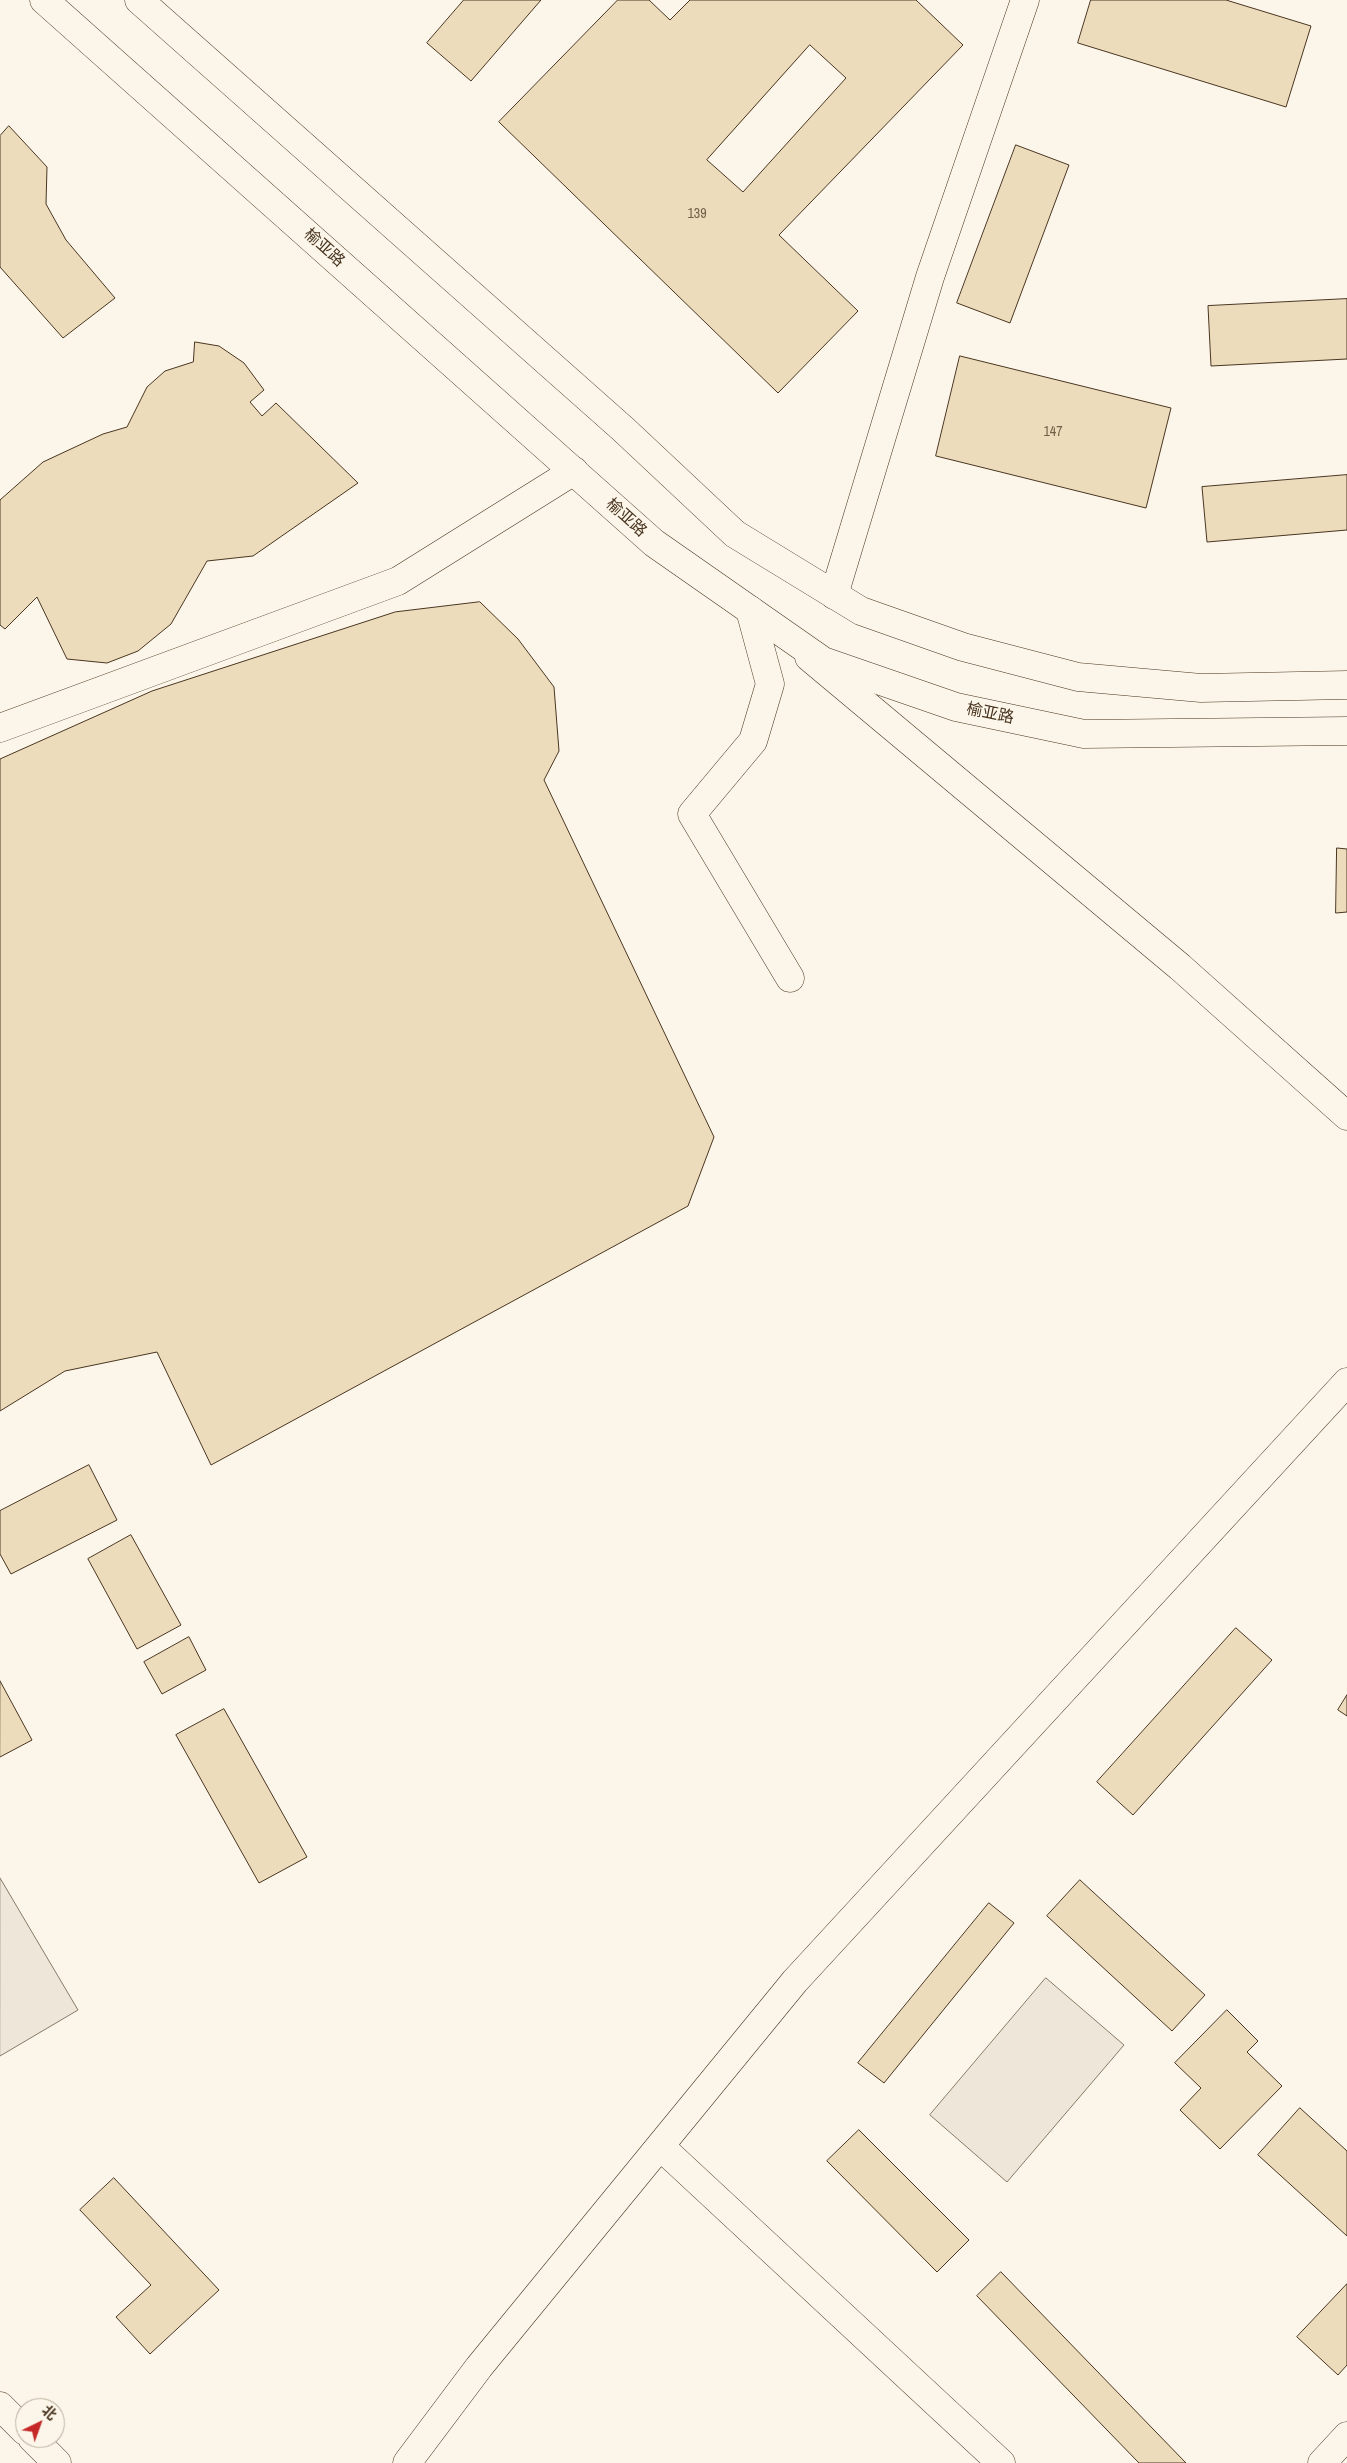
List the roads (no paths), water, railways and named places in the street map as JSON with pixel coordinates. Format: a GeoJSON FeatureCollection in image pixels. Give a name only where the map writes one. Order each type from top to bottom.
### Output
{"type":"FeatureCollection","features":[{"type":"Feature","properties":{"kind":"main road","name":"榆亚路"},"geometry":{"type":"LineString","coordinates":[[44,0],[654,542],[823,661],[956,707],[1084,734],[1347,731]]}},
{"type":"Feature","properties":{"kind":"main road"},"geometry":{"type":"LineString","coordinates":[[139,0],[616,422],[735,534],[861,611],[954,643],[1078,677],[1201,688],[1347,685]]}},
{"type":"Feature","properties":{"kind":"main road"},"geometry":{"type":"LineString","coordinates":[[834,595],[930,277],[1026,0]]}},
{"type":"Feature","properties":{"kind":"main road"},"geometry":{"type":"LineString","coordinates":[[0,728],[398,581],[574,471]]}},
{"type":"Feature","properties":{"kind":"main road"},"geometry":{"type":"LineString","coordinates":[[758,616],[770,684],[756,732],[753,741],[692,814],[790,978]]}},
{"type":"Feature","properties":{"kind":"main road"},"geometry":{"type":"LineString","coordinates":[[758,616],[1180,967],[1347,1116]]}},
{"type":"Feature","properties":{"kind":"main road"},"geometry":{"type":"LineString","coordinates":[[407,2463],[479,2367],[795,1981],[1347,1382]]}},
{"type":"Feature","properties":{"kind":"main road"},"geometry":{"type":"LineString","coordinates":[[660,2146],[1000,2463]]}},
{"type":"Feature","properties":{"kind":"main road"},"geometry":{"type":"LineString","coordinates":[[0,2406],[15,2421]]}},
{"type":"Feature","properties":{"kind":"main road"},"geometry":{"type":"LineString","coordinates":[[1322,2463],[1347,2436]]}},
{"type":"Feature","properties":{"kind":"main road"},"geometry":{"type":"LineString","coordinates":[[42,2448],[57,2463]]}}]}
